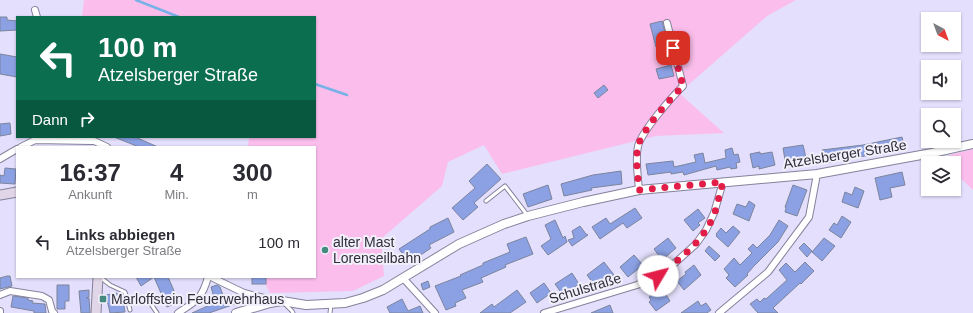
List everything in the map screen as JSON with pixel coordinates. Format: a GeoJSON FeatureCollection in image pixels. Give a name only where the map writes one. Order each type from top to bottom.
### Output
{"type":"FeatureCollection","features":[{"type":"Feature","properties":{"kind":"main road"},"geometry":{"type":"LineString","coordinates":[[0,195],[16,192]]}},
{"type":"Feature","properties":{"kind":"main road"},"geometry":{"type":"LineString","coordinates":[[96,313],[99,278]]}},
{"type":"Feature","properties":{"kind":"street"},"geometry":{"type":"LineString","coordinates":[[35,10],[37,16]]}},
{"type":"Feature","properties":{"kind":"street"},"geometry":{"type":"LineString","coordinates":[[639,190],[637,158],[639,143],[655,119],[683,86],[667,23]]}},
{"type":"Feature","properties":{"kind":"street"},"geometry":{"type":"LineString","coordinates":[[23,146],[35,140],[89,139],[105,146]]}},
{"type":"Feature","properties":{"kind":"street","name":"Atzelsberger Straße"},"geometry":{"type":"LineString","coordinates":[[236,313],[282,301],[306,305],[331,304],[363,298],[383,290],[459,244],[504,224],[582,202],[639,190],[817,174],[973,144]]}},
{"type":"Feature","properties":{"kind":"street"},"geometry":{"type":"LineString","coordinates":[[0,159],[16,150]]}},
{"type":"Feature","properties":{"kind":"street"},"geometry":{"type":"LineString","coordinates":[[719,313],[768,272],[809,218],[817,174]]}},
{"type":"Feature","properties":{"kind":"street","name":"Schulstraße"},"geometry":{"type":"LineString","coordinates":[[544,313],[637,285],[658,276],[696,244],[706,230],[714,213],[723,182]]}},
{"type":"Feature","properties":{"kind":"street"},"geometry":{"type":"LineString","coordinates":[[178,313],[198,300],[209,278]]}},
{"type":"Feature","properties":{"kind":"street"},"geometry":{"type":"LineString","coordinates":[[211,278],[244,293],[264,298],[270,303]]}},
{"type":"Feature","properties":{"kind":"street"},"geometry":{"type":"LineString","coordinates":[[403,278],[435,313]]}},
{"type":"Feature","properties":{"kind":"street"},"geometry":{"type":"LineString","coordinates":[[0,295],[10,291],[42,296],[49,300],[54,313]]}},
{"type":"Feature","properties":{"kind":"lane"},"geometry":{"type":"LineString","coordinates":[[486,201],[505,186],[528,216]]}},
{"type":"Feature","properties":{"kind":"lane"},"geometry":{"type":"LineString","coordinates":[[100,278],[110,285],[126,292],[130,310]]}},
{"type":"Feature","properties":{"kind":"lane"},"geometry":{"type":"LineString","coordinates":[[149,301],[157,313]]}},
{"type":"Feature","properties":{"kind":"lane"},"geometry":{"type":"LineString","coordinates":[[282,301],[293,313]]}},
{"type":"Feature","properties":{"kind":"lane"},"geometry":{"type":"LineString","coordinates":[[330,313],[331,304]]}},
{"type":"Feature","properties":{"kind":"shaded area"},"geometry":{"type":"Polygon","coordinates":[[[84,0],[796,0],[767,16],[679,93],[724,133],[656,136],[502,174],[484,145],[448,162],[442,186],[381,239],[384,276],[353,291],[270,293],[262,278],[316,278],[316,146],[248,146],[249,138],[316,138],[316,16],[82,16],[84,0]]]}},
{"type":"Feature","properties":{"kind":"shaded area"},"geometry":{"type":"Polygon","coordinates":[[[973,149],[973,190],[961,179],[961,156],[948,156],[973,149]]]}},
{"type":"Feature","properties":{"kind":"building"},"geometry":{"type":"Polygon","coordinates":[[[0,17],[7,17],[7,20],[16,21],[16,30],[0,31],[0,17]]]}},
{"type":"Feature","properties":{"kind":"building"},"geometry":{"type":"Polygon","coordinates":[[[662,21],[668,44],[656,47],[650,24],[662,21]]]}},
{"type":"Feature","properties":{"kind":"building"},"geometry":{"type":"Polygon","coordinates":[[[0,54],[16,57],[16,77],[0,74],[0,54]]]}},
{"type":"Feature","properties":{"kind":"building"},"geometry":{"type":"Polygon","coordinates":[[[671,65],[674,76],[659,79],[656,69],[671,65]]]}},
{"type":"Feature","properties":{"kind":"building"},"geometry":{"type":"Polygon","coordinates":[[[604,85],[608,90],[598,98],[594,93],[604,85]]]}},
{"type":"Feature","properties":{"kind":"building"},"geometry":{"type":"Polygon","coordinates":[[[10,123],[11,134],[0,136],[0,124],[10,123]]]}},
{"type":"Feature","properties":{"kind":"building"},"geometry":{"type":"Polygon","coordinates":[[[902,137],[905,149],[824,163],[822,150],[863,145],[902,137]]]}},
{"type":"Feature","properties":{"kind":"building"},"geometry":{"type":"Polygon","coordinates":[[[116,138],[137,138],[156,146],[136,146],[116,138]]]}},
{"type":"Feature","properties":{"kind":"building"},"geometry":{"type":"Polygon","coordinates":[[[803,145],[807,162],[786,166],[783,148],[803,145]]]}},
{"type":"Feature","properties":{"kind":"building"},"geometry":{"type":"Polygon","coordinates":[[[732,148],[734,155],[738,154],[740,162],[736,163],[737,168],[731,169],[730,167],[717,170],[716,166],[684,175],[683,172],[671,174],[671,172],[648,175],[646,164],[673,161],[674,167],[696,162],[694,155],[703,153],[705,163],[726,158],[725,150],[732,148]]]}},
{"type":"Feature","properties":{"kind":"building"},"geometry":{"type":"Polygon","coordinates":[[[760,152],[760,154],[772,152],[775,165],[759,169],[759,166],[753,168],[750,154],[760,152]]]}},
{"type":"Feature","properties":{"kind":"building"},"geometry":{"type":"Polygon","coordinates":[[[487,164],[501,179],[474,203],[478,207],[463,220],[452,208],[475,188],[469,181],[487,164]]]}},
{"type":"Feature","properties":{"kind":"building"},"geometry":{"type":"Polygon","coordinates":[[[5,168],[16,169],[15,184],[0,183],[0,175],[4,176],[5,168]]]}},
{"type":"Feature","properties":{"kind":"building"},"geometry":{"type":"Polygon","coordinates":[[[621,171],[622,184],[591,188],[592,190],[564,196],[561,184],[593,175],[621,171]]]}},
{"type":"Feature","properties":{"kind":"building"},"geometry":{"type":"Polygon","coordinates":[[[902,172],[905,185],[890,188],[892,197],[880,200],[875,178],[902,172]]]}},
{"type":"Feature","properties":{"kind":"building"},"geometry":{"type":"Polygon","coordinates":[[[548,185],[552,199],[528,207],[523,194],[548,185]]]}},
{"type":"Feature","properties":{"kind":"building"},"geometry":{"type":"Polygon","coordinates":[[[793,185],[807,190],[797,216],[785,212],[785,207],[793,185]]]}},
{"type":"Feature","properties":{"kind":"building"},"geometry":{"type":"Polygon","coordinates":[[[855,187],[864,191],[858,208],[842,202],[845,192],[852,195],[855,187]]]}},
{"type":"Feature","properties":{"kind":"building"},"geometry":{"type":"Polygon","coordinates":[[[749,201],[755,205],[749,221],[733,214],[737,204],[746,207],[749,201]]]}},
{"type":"Feature","properties":{"kind":"building"},"geometry":{"type":"Polygon","coordinates":[[[635,208],[642,218],[627,228],[623,223],[600,239],[592,227],[606,218],[610,224],[635,208]]]}},
{"type":"Feature","properties":{"kind":"building"},"geometry":{"type":"Polygon","coordinates":[[[698,209],[705,218],[698,223],[700,225],[693,231],[684,220],[698,209]]]}},
{"type":"Feature","properties":{"kind":"building"},"geometry":{"type":"Polygon","coordinates":[[[842,216],[851,222],[841,238],[829,230],[834,223],[837,225],[842,216]]]}},
{"type":"Feature","properties":{"kind":"building"},"geometry":{"type":"Polygon","coordinates":[[[448,218],[454,232],[429,245],[431,248],[409,263],[399,249],[430,229],[430,227],[448,218]]]}},
{"type":"Feature","properties":{"kind":"building"},"geometry":{"type":"Polygon","coordinates":[[[555,220],[563,238],[565,236],[567,242],[548,255],[541,246],[551,239],[545,225],[555,220]]]}},
{"type":"Feature","properties":{"kind":"building"},"geometry":{"type":"Polygon","coordinates":[[[779,220],[788,226],[778,242],[735,287],[726,278],[729,275],[724,269],[734,258],[740,265],[752,253],[748,249],[753,244],[757,248],[770,235],[779,220]]]}},
{"type":"Feature","properties":{"kind":"building"},"geometry":{"type":"Polygon","coordinates":[[[580,226],[588,235],[572,246],[568,240],[574,238],[572,231],[580,226]]]}},
{"type":"Feature","properties":{"kind":"building"},"geometry":{"type":"Polygon","coordinates":[[[733,226],[740,232],[728,247],[716,236],[716,234],[721,228],[726,233],[733,226]]]}},
{"type":"Feature","properties":{"kind":"building"},"geometry":{"type":"Polygon","coordinates":[[[526,237],[533,254],[505,265],[506,267],[481,278],[483,282],[462,290],[466,298],[455,303],[456,306],[446,310],[435,286],[461,276],[460,275],[483,265],[483,263],[510,252],[507,244],[526,237]]]}},
{"type":"Feature","properties":{"kind":"building"},"geometry":{"type":"Polygon","coordinates":[[[668,238],[676,248],[662,260],[654,249],[668,238]]]}},
{"type":"Feature","properties":{"kind":"building"},"geometry":{"type":"Polygon","coordinates":[[[824,238],[835,246],[822,261],[812,252],[824,238]]]}},
{"type":"Feature","properties":{"kind":"building"},"geometry":{"type":"Polygon","coordinates":[[[804,243],[812,251],[807,257],[799,248],[804,243]]]}},
{"type":"Feature","properties":{"kind":"building"},"geometry":{"type":"Polygon","coordinates":[[[709,246],[720,256],[715,261],[705,251],[709,246]]]}},
{"type":"Feature","properties":{"kind":"building"},"geometry":{"type":"Polygon","coordinates":[[[634,255],[643,265],[628,277],[620,267],[634,255]]]}},
{"type":"Feature","properties":{"kind":"building"},"geometry":{"type":"Polygon","coordinates":[[[604,262],[614,275],[603,283],[602,281],[595,286],[587,275],[604,262]]]}},
{"type":"Feature","properties":{"kind":"building"},"geometry":{"type":"Polygon","coordinates":[[[805,262],[814,271],[773,308],[778,313],[758,313],[750,304],[757,299],[760,302],[764,298],[766,299],[787,280],[779,270],[786,263],[795,272],[805,262]]]}},
{"type":"Feature","properties":{"kind":"building"},"geometry":{"type":"Polygon","coordinates":[[[694,265],[701,275],[684,290],[677,281],[694,265]]]}},
{"type":"Feature","properties":{"kind":"building"},"geometry":{"type":"Polygon","coordinates":[[[572,273],[579,284],[563,295],[555,284],[572,273]]]}},
{"type":"Feature","properties":{"kind":"building"},"geometry":{"type":"Polygon","coordinates":[[[10,276],[12,286],[0,289],[0,278],[10,276]]]}},
{"type":"Feature","properties":{"kind":"building"},"geometry":{"type":"Polygon","coordinates":[[[137,278],[153,278],[141,286],[137,278]]]}},
{"type":"Feature","properties":{"kind":"building"},"geometry":{"type":"Polygon","coordinates":[[[154,278],[168,278],[179,302],[167,307],[154,278]]]}},
{"type":"Feature","properties":{"kind":"building"},"geometry":{"type":"Polygon","coordinates":[[[252,278],[266,278],[266,284],[252,284],[252,278]]]}},
{"type":"Feature","properties":{"kind":"building"},"geometry":{"type":"Polygon","coordinates":[[[428,281],[430,287],[423,290],[421,284],[428,281]]]}},
{"type":"Feature","properties":{"kind":"building"},"geometry":{"type":"Polygon","coordinates":[[[544,283],[551,293],[537,303],[530,293],[544,283]]]}},
{"type":"Feature","properties":{"kind":"building"},"geometry":{"type":"Polygon","coordinates":[[[57,285],[69,285],[69,301],[65,301],[65,309],[57,309],[57,285]]]}},
{"type":"Feature","properties":{"kind":"building"},"geometry":{"type":"Polygon","coordinates":[[[217,285],[220,287],[224,298],[232,295],[235,304],[209,313],[192,313],[212,304],[211,302],[215,301],[211,287],[217,285]]]}},
{"type":"Feature","properties":{"kind":"building"},"geometry":{"type":"Polygon","coordinates":[[[666,285],[669,290],[665,293],[670,301],[656,311],[649,302],[651,300],[649,297],[666,285]]]}},
{"type":"Feature","properties":{"kind":"building"},"geometry":{"type":"Polygon","coordinates":[[[89,290],[89,297],[86,298],[89,298],[90,313],[81,313],[79,291],[89,290]]]}},
{"type":"Feature","properties":{"kind":"building"},"geometry":{"type":"Polygon","coordinates":[[[517,290],[526,302],[510,313],[480,313],[492,304],[494,307],[517,290]]]}},
{"type":"Feature","properties":{"kind":"building"},"geometry":{"type":"Polygon","coordinates":[[[117,293],[118,296],[122,295],[125,312],[110,313],[106,295],[117,293]]]}},
{"type":"Feature","properties":{"kind":"building"},"geometry":{"type":"Polygon","coordinates":[[[13,296],[28,298],[28,300],[33,301],[32,303],[45,304],[46,313],[34,313],[34,311],[11,307],[13,296]]]}},
{"type":"Feature","properties":{"kind":"building"},"geometry":{"type":"Polygon","coordinates":[[[402,299],[408,311],[420,306],[423,313],[390,313],[387,307],[402,299]]]}},
{"type":"Feature","properties":{"kind":"building"},"geometry":{"type":"Polygon","coordinates":[[[698,301],[701,306],[706,303],[711,310],[707,313],[681,313],[698,301]]]}},
{"type":"Feature","properties":{"kind":"building"},"geometry":{"type":"Polygon","coordinates":[[[610,305],[613,313],[591,313],[610,305]]]}},
{"type":"Feature","properties":{"kind":"waterway"},"geometry":{"type":"LineString","coordinates":[[136,0],[176,16]]}},
{"type":"Feature","properties":{"kind":"waterway"},"geometry":{"type":"LineString","coordinates":[[316,84],[347,95]]}},
{"type":"Feature","properties":{"kind":"place","name":"alter Mast Lorenseilbahn"},"geometry":{"type":"Point","coordinates":[325,250]}},
{"type":"Feature","properties":{"kind":"place","name":"Marloffstein Feuerwehrhaus"},"geometry":{"type":"Point","coordinates":[103,299]}},
{"type":"Feature","properties":{"kind":"route"},"geometry":{"type":"LineString","coordinates":[[658,276],[696,244],[706,230],[714,213],[723,182],[639,190],[637,170],[639,143],[655,119],[683,86],[673,48]]}}]}
